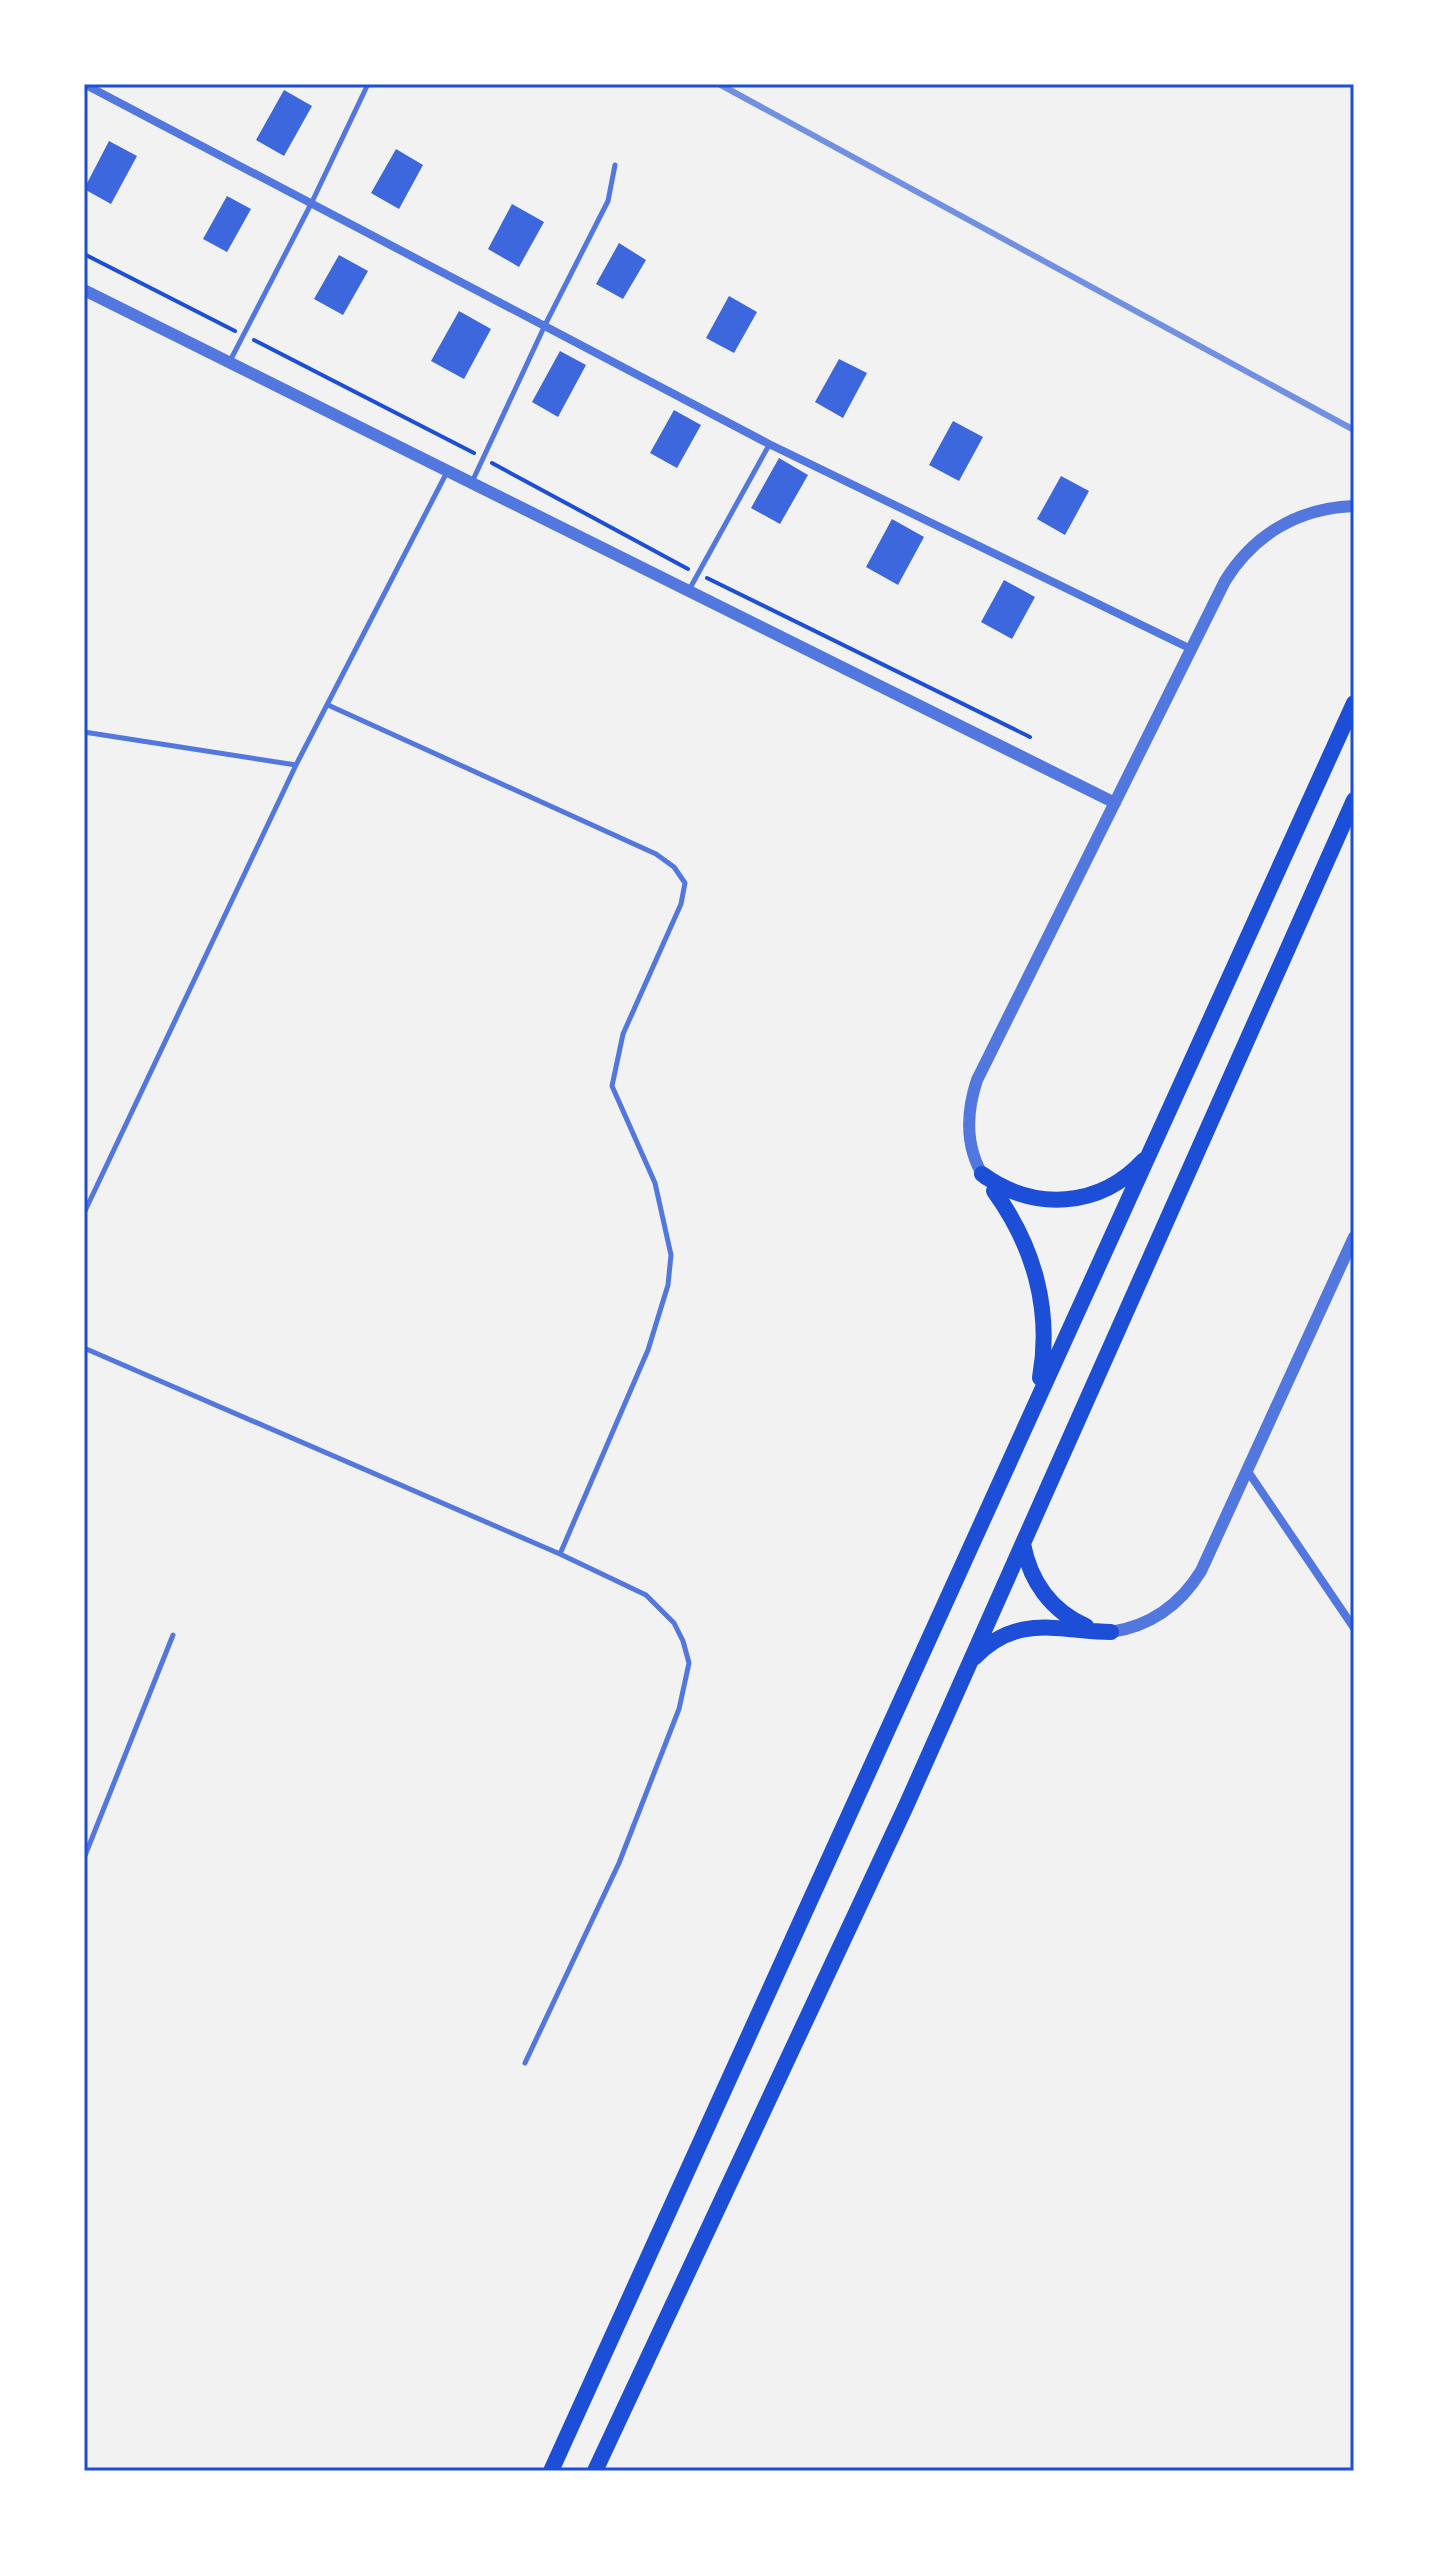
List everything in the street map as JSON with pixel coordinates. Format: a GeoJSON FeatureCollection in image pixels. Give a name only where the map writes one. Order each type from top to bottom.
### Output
{"type":"FeatureCollection","features":[{"type":"Feature","properties":{"kind":"highway"},"geometry":{"type":"LineString","coordinates":[[551,2471],[1354,703]]}},
{"type":"Feature","properties":{"kind":"highway"},"geometry":{"type":"LineString","coordinates":[[595,2471],[899,1821],[1354,800]]}},
{"type":"Feature","properties":{"kind":"highway"},"geometry":{"type":"LineString","coordinates":[[982,1174],[1002,1187],[1025,1196],[1073,1200],[1096,1194],[1128,1176],[1145,1159],[1158,1138]]}},
{"type":"Feature","properties":{"kind":"highway"},"geometry":{"type":"LineString","coordinates":[[994,1191],[1023,1239],[1040,1293],[1044,1349],[1034,1405]]}},
{"type":"Feature","properties":{"kind":"highway"},"geometry":{"type":"LineString","coordinates":[[1023,1544],[1032,1576],[1052,1603],[1079,1623],[1111,1632]]}},
{"type":"Feature","properties":{"kind":"highway"},"geometry":{"type":"LineString","coordinates":[[970,1662],[989,1645],[1022,1629],[1047,1626],[1111,1632]]}},
{"type":"Feature","properties":{"kind":"street"},"geometry":{"type":"LineString","coordinates":[[84,84],[769,444],[1191,649]]}},
{"type":"Feature","properties":{"kind":"street"},"geometry":{"type":"LineString","coordinates":[[84,290],[1115,803]]}},
{"type":"Feature","properties":{"kind":"street"},"geometry":{"type":"LineString","coordinates":[[994,1191],[982,1174],[970,1143],[969,1111],[977,1080],[1225,581],[1239,560],[1279,526],[1328,508],[1354,506]]}},
{"type":"Feature","properties":{"kind":"street"},"geometry":{"type":"LineString","coordinates":[[1111,1632],[1135,1627],[1158,1616],[1187,1592],[1201,1571],[1354,1237]]}},
{"type":"Feature","properties":{"kind":"street"},"geometry":{"type":"LineString","coordinates":[[1247,1470],[1354,1628]]}},
{"type":"Feature","properties":{"kind":"lane"},"geometry":{"type":"LineString","coordinates":[[229,362],[311,204],[368,84]]}},
{"type":"Feature","properties":{"kind":"lane"},"geometry":{"type":"LineString","coordinates":[[472,483],[545,325],[608,201],[615,165]]}},
{"type":"Feature","properties":{"kind":"lane"},"geometry":{"type":"LineString","coordinates":[[689,591],[769,444]]}},
{"type":"Feature","properties":{"kind":"lane"},"geometry":{"type":"LineString","coordinates":[[84,1213],[296,765],[447,471]]}},
{"type":"Feature","properties":{"kind":"lane"},"geometry":{"type":"LineString","coordinates":[[328,705],[656,854],[674,867],[685,883],[681,904],[623,1034],[612,1086],[655,1183],[671,1255],[668,1285],[648,1350],[560,1554]]}},
{"type":"Feature","properties":{"kind":"lane"},"geometry":{"type":"LineString","coordinates":[[84,732],[296,765]]}},
{"type":"Feature","properties":{"kind":"lane"},"geometry":{"type":"LineString","coordinates":[[84,1348],[560,1554],[646,1595],[674,1623],[689,1663],[679,1709],[619,1863],[525,2063]]}},
{"type":"Feature","properties":{"kind":"lane"},"geometry":{"type":"LineString","coordinates":[[84,1858],[173,1635]]}},
{"type":"Feature","properties":{"kind":"path"},"geometry":{"type":"LineString","coordinates":[[84,254],[483,458],[698,574],[1030,737]]}},
{"type":"Feature","properties":{"kind":"building"},"geometry":{"type":"Polygon","coordinates":[[[284,90],[312,106],[284,156],[256,140],[284,90]]]}},
{"type":"Feature","properties":{"kind":"building"},"geometry":{"type":"Polygon","coordinates":[[[109,141],[137,156],[111,204],[84,189],[109,141]]]}},
{"type":"Feature","properties":{"kind":"building"},"geometry":{"type":"Polygon","coordinates":[[[396,149],[423,165],[399,209],[371,193],[396,149]]]}},
{"type":"Feature","properties":{"kind":"building"},"geometry":{"type":"Polygon","coordinates":[[[227,196],[251,209],[227,252],[203,239],[227,196]]]}},
{"type":"Feature","properties":{"kind":"building"},"geometry":{"type":"Polygon","coordinates":[[[512,204],[544,222],[519,267],[488,249],[512,204]]]}},
{"type":"Feature","properties":{"kind":"building"},"geometry":{"type":"Polygon","coordinates":[[[619,243],[646,260],[623,299],[596,284],[619,243]]]}},
{"type":"Feature","properties":{"kind":"building"},"geometry":{"type":"Polygon","coordinates":[[[339,255],[368,271],[343,315],[314,299],[339,255]]]}},
{"type":"Feature","properties":{"kind":"building"},"geometry":{"type":"Polygon","coordinates":[[[729,296],[757,312],[734,353],[706,338],[729,296]]]}},
{"type":"Feature","properties":{"kind":"building"},"geometry":{"type":"Polygon","coordinates":[[[459,311],[491,329],[464,379],[431,361],[459,311]]]}},
{"type":"Feature","properties":{"kind":"building"},"geometry":{"type":"Polygon","coordinates":[[[560,351],[586,365],[558,417],[532,402],[560,351]]]}},
{"type":"Feature","properties":{"kind":"building"},"geometry":{"type":"Polygon","coordinates":[[[839,359],[867,373],[843,418],[815,402],[839,359]]]}},
{"type":"Feature","properties":{"kind":"building"},"geometry":{"type":"Polygon","coordinates":[[[674,410],[701,425],[677,468],[650,453],[674,410]]]}},
{"type":"Feature","properties":{"kind":"building"},"geometry":{"type":"Polygon","coordinates":[[[953,421],[983,437],[959,481],[929,465],[953,421]]]}},
{"type":"Feature","properties":{"kind":"building"},"geometry":{"type":"Polygon","coordinates":[[[779,458],[808,475],[780,524],[751,508],[779,458]]]}},
{"type":"Feature","properties":{"kind":"building"},"geometry":{"type":"Polygon","coordinates":[[[1061,476],[1089,491],[1065,535],[1037,519],[1061,476]]]}},
{"type":"Feature","properties":{"kind":"building"},"geometry":{"type":"Polygon","coordinates":[[[892,519],[924,537],[898,585],[866,567],[892,519]]]}},
{"type":"Feature","properties":{"kind":"building"},"geometry":{"type":"Polygon","coordinates":[[[1004,580],[1035,597],[1012,639],[981,622],[1004,580]]]}},
{"type":"Feature","properties":{"kind":"railway"},"geometry":{"type":"LineString","coordinates":[[719,84],[1354,430]]}}]}
